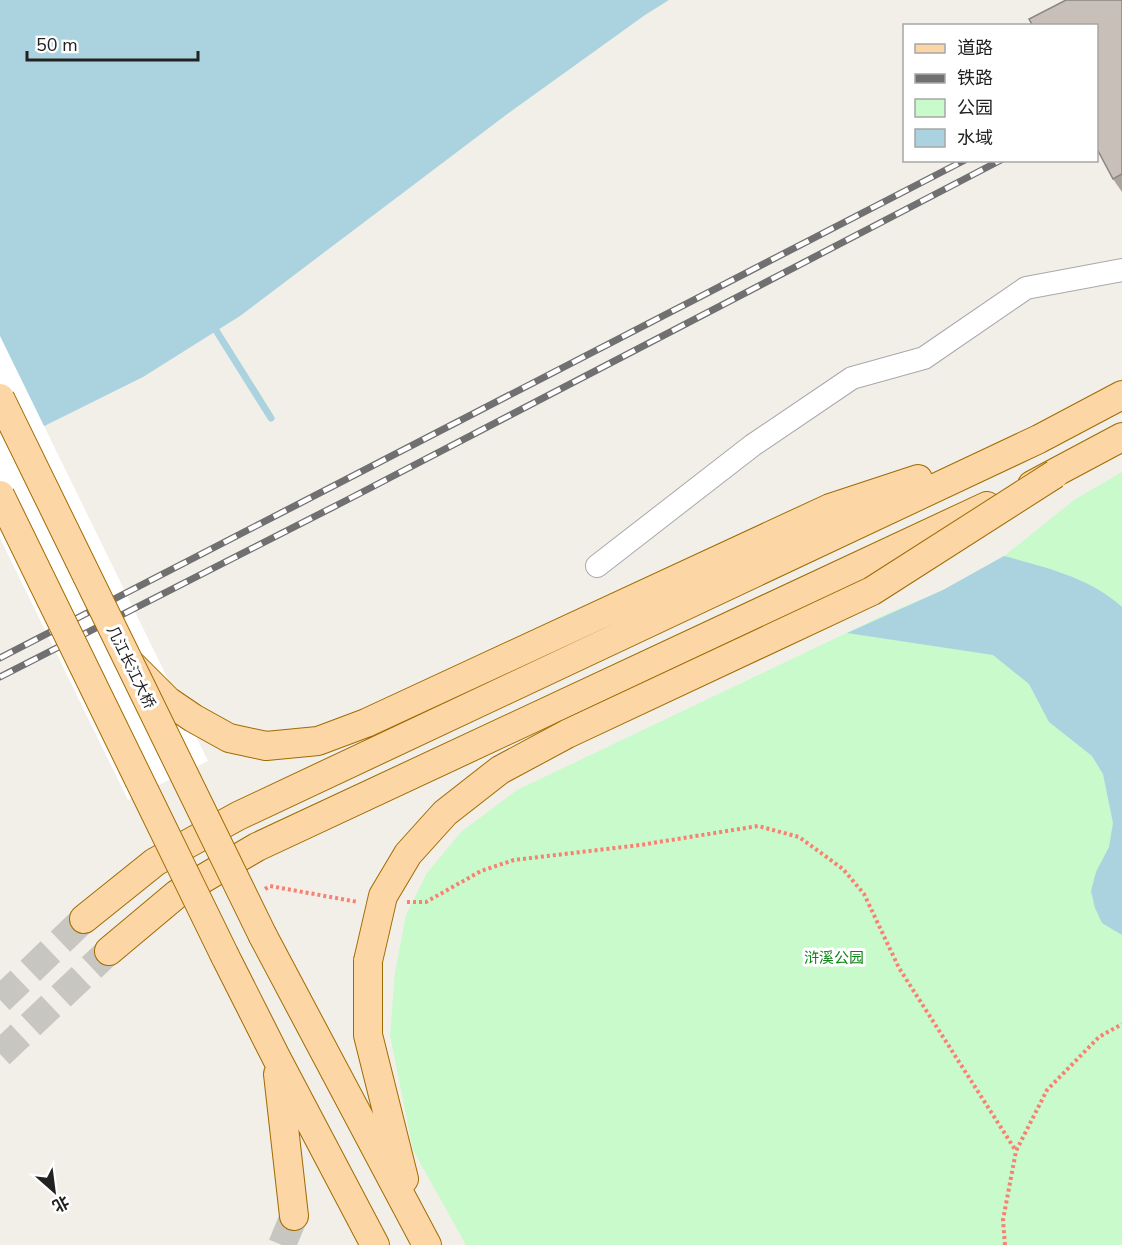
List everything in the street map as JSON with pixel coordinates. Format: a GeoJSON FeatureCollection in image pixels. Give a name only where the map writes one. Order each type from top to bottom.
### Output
{"type":"FeatureCollection","features":[{"type":"Feature","properties":{"kind":"main road"},"geometry":{"type":"LineString","coordinates":[[84,919],[155,862],[238,816],[1039,439],[1122,395]]}},
{"type":"Feature","properties":{"kind":"main road","name":"几江长江大桥"},"geometry":{"type":"LineString","coordinates":[[0,398],[263,936],[421,1233]]}},
{"type":"Feature","properties":{"kind":"main road"},"geometry":{"type":"LineString","coordinates":[[421,1233],[368,1035],[368,961],[383,896],[408,854],[445,813],[500,770],[567,734],[872,591],[1055,474],[1122,437]]}},
{"type":"Feature","properties":{"kind":"main road"},"geometry":{"type":"LineString","coordinates":[[128,661],[168,701],[229,738],[266,746],[318,741],[366,723],[830,508],[1039,439]]}},
{"type":"Feature","properties":{"kind":"main road"},"geometry":{"type":"LineString","coordinates":[[109,951],[177,894],[257,847],[1055,474]]}},
{"type":"Feature","properties":{"kind":"main road"},"geometry":{"type":"LineString","coordinates":[[0,495],[225,956],[375,1245]]}},
{"type":"Feature","properties":{"kind":"main road"},"geometry":{"type":"LineString","coordinates":[[276,1057],[294,1216]]}},
{"type":"Feature","properties":{"kind":"lane"},"geometry":{"type":"LineString","coordinates":[[597,566],[753,445],[852,378],[924,358],[1026,288],[1122,270]]}},
{"type":"Feature","properties":{"kind":"path"},"geometry":{"type":"LineString","coordinates":[[404,902],[426,902],[481,872],[514,860],[640,845],[758,826],[799,837],[843,869],[864,894],[899,968],[1016,1151]]}},
{"type":"Feature","properties":{"kind":"path"},"geometry":{"type":"LineString","coordinates":[[260,891],[270,886],[359,903]]}},
{"type":"Feature","properties":{"kind":"path"},"geometry":{"type":"LineString","coordinates":[[1005,1245],[1003,1220],[1016,1151],[1047,1090],[1099,1037],[1122,1024]]}},
{"type":"Feature","properties":{"kind":"green space","name":"浒溪公园"},"geometry":{"type":"Polygon","coordinates":[[[1122,472],[1122,1245],[466,1245],[413,1150],[390,1035],[395,972],[406,915],[427,873],[461,832],[517,790],[882,616],[943,590],[1004,556],[1074,500],[1122,472]]]}},
{"type":"Feature","properties":{"kind":"water"},"geometry":{"type":"Polygon","coordinates":[[[0,0],[669,0],[506,115],[240,316],[143,377],[0,448],[0,0]]]}},
{"type":"Feature","properties":{"kind":"water"},"geometry":{"type":"Polygon","coordinates":[[[1004,556],[1051,569],[1082,581],[1110,597],[1122,607],[1122,935],[1102,923],[1091,891],[1096,872],[1109,847],[1113,823],[1103,774],[1092,756],[1049,722],[1029,684],[993,655],[847,633],[943,590],[1004,556]]]}},
{"type":"Feature","properties":{"kind":"pier"},"geometry":{"type":"Polygon","coordinates":[[[0,336],[208,761],[128,800],[0,538],[0,336]]]}},
{"type":"Feature","properties":{"kind":"building"},"geometry":{"type":"Polygon","coordinates":[[[1066,0],[1122,0],[1122,174],[1113,179],[1098,151],[1098,24],[1032,24],[1029,19],[1066,0]]]}},
{"type":"Feature","properties":{"kind":"waterway"},"geometry":{"type":"LineString","coordinates":[[212,324],[271,418]]}},
{"type":"Feature","properties":{"kind":"tunnel"},"geometry":{"type":"LineString","coordinates":[[0,1000],[84,919]]}},
{"type":"Feature","properties":{"kind":"tunnel"},"geometry":{"type":"LineString","coordinates":[[0,1054],[109,951]]}},
{"type":"Feature","properties":{"kind":"tunnel"},"geometry":{"type":"LineString","coordinates":[[282,1245],[294,1216]]}},
{"type":"Feature","properties":{"kind":"railway"},"geometry":{"type":"LineString","coordinates":[[0,658],[961,162]]}},
{"type":"Feature","properties":{"kind":"railway"},"geometry":{"type":"LineString","coordinates":[[0,677],[347,500],[997,162]]}}]}
